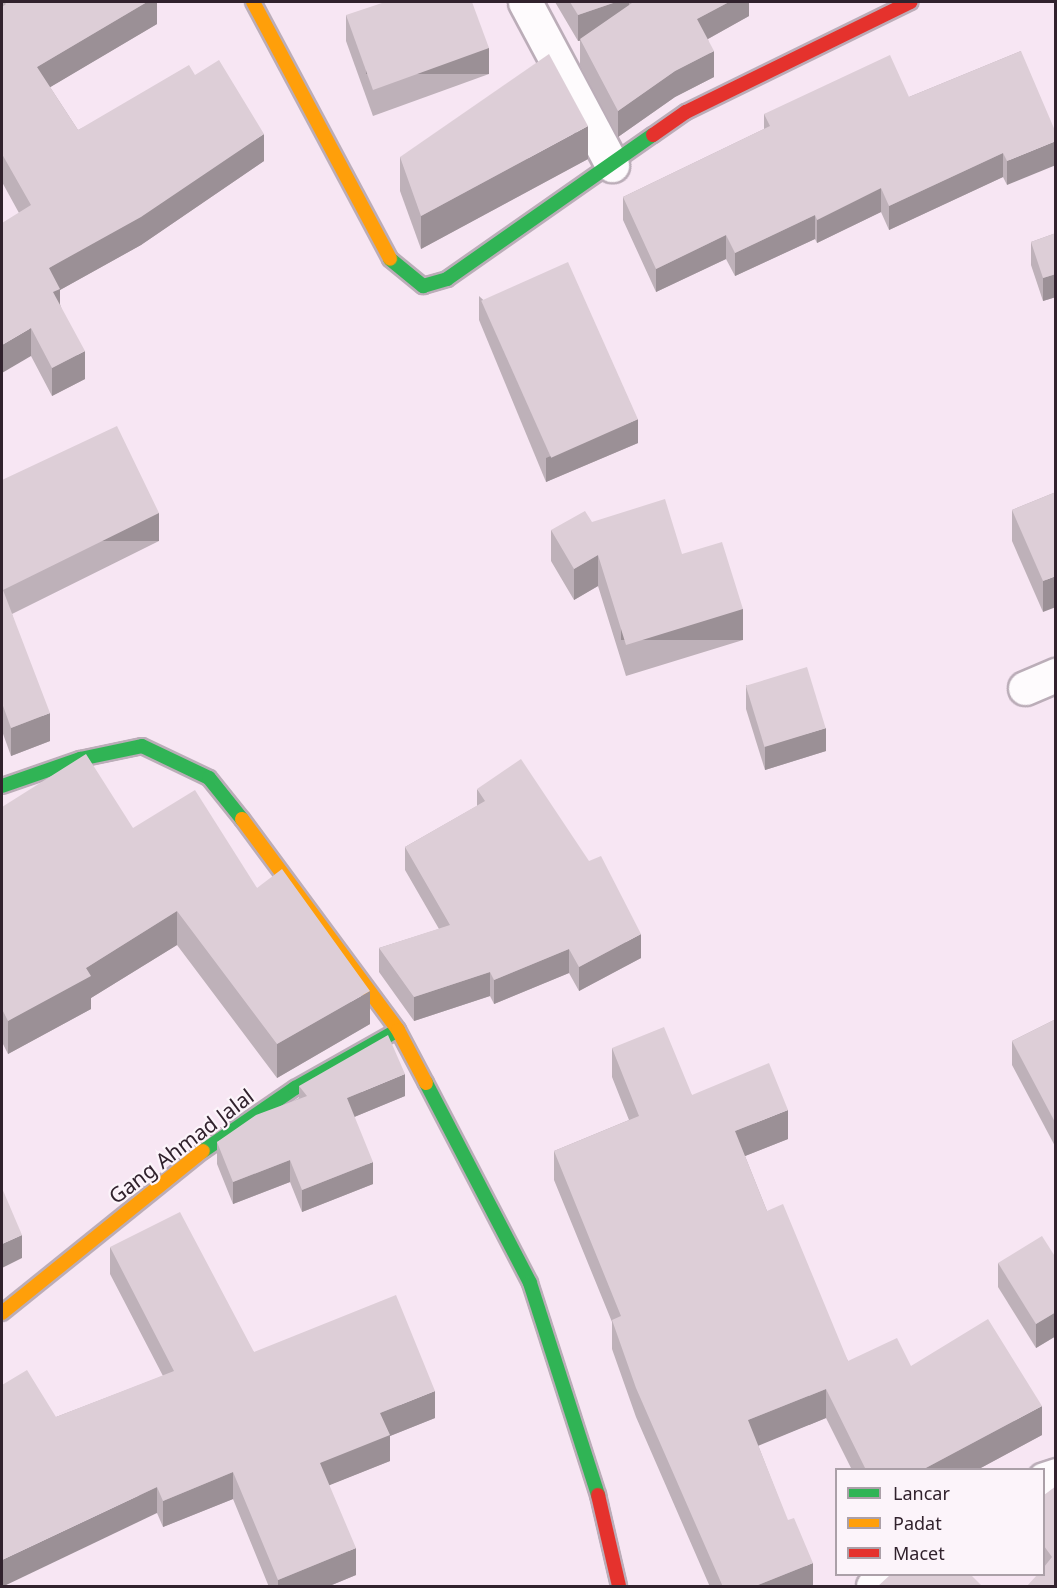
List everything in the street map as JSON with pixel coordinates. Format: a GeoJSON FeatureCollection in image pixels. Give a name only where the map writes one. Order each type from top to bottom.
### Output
{"type":"FeatureCollection","features":[{"type":"Feature","properties":{"kind":"street"},"geometry":{"type":"LineString","coordinates":[[254,2],[388,257],[423,286],[447,279],[488,253],[686,112],[911,2]]}},
{"type":"Feature","properties":{"kind":"street"},"geometry":{"type":"LineString","coordinates":[[525,2],[612,165]]}},
{"type":"Feature","properties":{"kind":"street"},"geometry":{"type":"LineString","coordinates":[[1025,688],[1056,675]]}},
{"type":"Feature","properties":{"kind":"street"},"geometry":{"type":"LineString","coordinates":[[2,786],[80,759],[142,746],[209,778],[398,1030],[530,1283],[603,1511],[618,1587]]}},
{"type":"Feature","properties":{"kind":"street","name":"Gang Ahmad Jalal"},"geometry":{"type":"LineString","coordinates":[[2,1313],[215,1142],[295,1088],[398,1030]]}},
{"type":"Feature","properties":{"kind":"street"},"geometry":{"type":"LineString","coordinates":[[873,1587],[890,1576]]}},
{"type":"Feature","properties":{"kind":"building"},"geometry":{"type":"Polygon","coordinates":[[[4,2],[147,2],[37,67],[78,130],[189,65],[195,75],[219,60],[264,134],[141,217],[49,268],[60,289],[53,292],[85,351],[52,368],[31,328],[2,345],[2,223],[31,205],[2,154],[2,7],[6,4],[4,2]]]}},
{"type":"Feature","properties":{"kind":"building"},"geometry":{"type":"Polygon","coordinates":[[[385,2],[472,2],[489,48],[373,90],[346,15],[385,2]]]}},
{"type":"Feature","properties":{"kind":"building"},"geometry":{"type":"Polygon","coordinates":[[[570,2],[616,2],[578,15],[570,2]]]}},
{"type":"Feature","properties":{"kind":"building"},"geometry":{"type":"Polygon","coordinates":[[[631,2],[729,2],[697,19],[714,51],[675,71],[618,111],[580,39],[631,2]]]}},
{"type":"Feature","properties":{"kind":"building"},"geometry":{"type":"Polygon","coordinates":[[[1021,51],[1056,133],[1056,141],[1007,161],[1003,153],[889,206],[881,188],[817,220],[815,215],[735,253],[726,235],[656,269],[623,197],[770,126],[764,114],[890,55],[909,97],[1021,51]]]}},
{"type":"Feature","properties":{"kind":"building"},"geometry":{"type":"Polygon","coordinates":[[[549,54],[588,126],[421,216],[400,157],[549,54]]]}},
{"type":"Feature","properties":{"kind":"building"},"geometry":{"type":"Polygon","coordinates":[[[1056,233],[1056,274],[1043,278],[1031,242],[1056,233]]]}},
{"type":"Feature","properties":{"kind":"building"},"geometry":{"type":"Polygon","coordinates":[[[568,262],[638,419],[551,458],[481,301],[568,262]]]}},
{"type":"Feature","properties":{"kind":"building"},"geometry":{"type":"Polygon","coordinates":[[[117,426],[159,513],[3,590],[50,713],[11,728],[2,703],[2,480],[117,426]]]}},
{"type":"Feature","properties":{"kind":"building"},"geometry":{"type":"Polygon","coordinates":[[[1056,492],[1056,576],[1043,581],[1012,510],[1056,492]]]}},
{"type":"Feature","properties":{"kind":"building"},"geometry":{"type":"Polygon","coordinates":[[[665,499],[682,554],[722,542],[743,609],[626,645],[598,555],[574,569],[551,530],[585,511],[592,522],[665,499]]]}},
{"type":"Feature","properties":{"kind":"building"},"geometry":{"type":"Polygon","coordinates":[[[807,667],[826,728],[765,747],[746,686],[807,667]]]}},
{"type":"Feature","properties":{"kind":"building"},"geometry":{"type":"Polygon","coordinates":[[[86,754],[133,828],[195,790],[257,888],[282,869],[370,991],[277,1044],[177,911],[86,968],[91,976],[8,1021],[2,1009],[2,807],[86,754]]]}},
{"type":"Feature","properties":{"kind":"building"},"geometry":{"type":"Polygon","coordinates":[[[521,759],[589,861],[601,856],[641,934],[579,967],[569,949],[494,980],[490,972],[414,997],[379,948],[450,925],[405,847],[485,801],[477,789],[521,759]]]}},
{"type":"Feature","properties":{"kind":"building"},"geometry":{"type":"Polygon","coordinates":[[[1056,1019],[1056,1124],[1012,1041],[1056,1019]]]}},
{"type":"Feature","properties":{"kind":"building"},"geometry":{"type":"Polygon","coordinates":[[[664,1027],[692,1095],[769,1063],[788,1110],[735,1131],[767,1211],[783,1204],[848,1361],[897,1338],[911,1366],[988,1319],[1042,1406],[926,1468],[865,1468],[826,1389],[748,1420],[788,1520],[794,1518],[813,1563],[753,1587],[723,1587],[636,1388],[612,1320],[621,1316],[554,1151],[639,1116],[612,1048],[664,1027]]]}},
{"type":"Feature","properties":{"kind":"building"},"geometry":{"type":"Polygon","coordinates":[[[388,1035],[405,1074],[347,1098],[373,1162],[302,1190],[290,1160],[233,1182],[217,1142],[256,1115],[307,1096],[299,1086],[388,1035]]]}},
{"type":"Feature","properties":{"kind":"building"},"geometry":{"type":"Polygon","coordinates":[[[2,1188],[22,1235],[2,1244],[2,1188]]]}},
{"type":"Feature","properties":{"kind":"building"},"geometry":{"type":"Polygon","coordinates":[[[180,1212],[254,1352],[396,1295],[435,1391],[380,1413],[390,1435],[320,1463],[356,1548],[278,1580],[233,1472],[163,1501],[157,1487],[2,1560],[2,1385],[27,1370],[56,1417],[174,1371],[110,1247],[180,1212]]]}},
{"type":"Feature","properties":{"kind":"building"},"geometry":{"type":"Polygon","coordinates":[[[1042,1236],[1056,1258],[1056,1312],[1036,1324],[998,1263],[1042,1236]]]}},
{"type":"Feature","properties":{"kind":"building"},"geometry":{"type":"Polygon","coordinates":[[[1056,1486],[1056,1587],[1026,1587],[1036,1576],[1045,1576],[1045,1566],[1052,1557],[1045,1547],[1045,1494],[1056,1486]]]}},
{"type":"Feature","properties":{"kind":"building"},"geometry":{"type":"Polygon","coordinates":[[[889,1576],[972,1576],[983,1587],[877,1587],[889,1576]]]}},
{"type":"Feature","properties":{"kind":"traffic: fast"},"geometry":{"type":"LineString","coordinates":[[390,259],[423,286],[447,279],[653,135]]}},
{"type":"Feature","properties":{"kind":"traffic: fast"},"geometry":{"type":"LineString","coordinates":[[2,786],[80,759],[142,746],[209,778],[242,819]]}},
{"type":"Feature","properties":{"kind":"traffic: fast"},"geometry":{"type":"LineString","coordinates":[[203,1151],[295,1088],[398,1030]]}},
{"type":"Feature","properties":{"kind":"traffic: fast"},"geometry":{"type":"LineString","coordinates":[[426,1083],[530,1283],[598,1495]]}},
{"type":"Feature","properties":{"kind":"traffic: slow"},"geometry":{"type":"LineString","coordinates":[[253,2],[390,259]]}},
{"type":"Feature","properties":{"kind":"traffic: slow"},"geometry":{"type":"LineString","coordinates":[[242,819],[398,1030],[426,1083]]}},
{"type":"Feature","properties":{"kind":"traffic: slow"},"geometry":{"type":"LineString","coordinates":[[2,1313],[203,1151]]}},
{"type":"Feature","properties":{"kind":"traffic: jam"},"geometry":{"type":"LineString","coordinates":[[653,135],[686,112],[911,2]]}},
{"type":"Feature","properties":{"kind":"traffic: jam"},"geometry":{"type":"LineString","coordinates":[[598,1495],[619,1586]]}}]}
